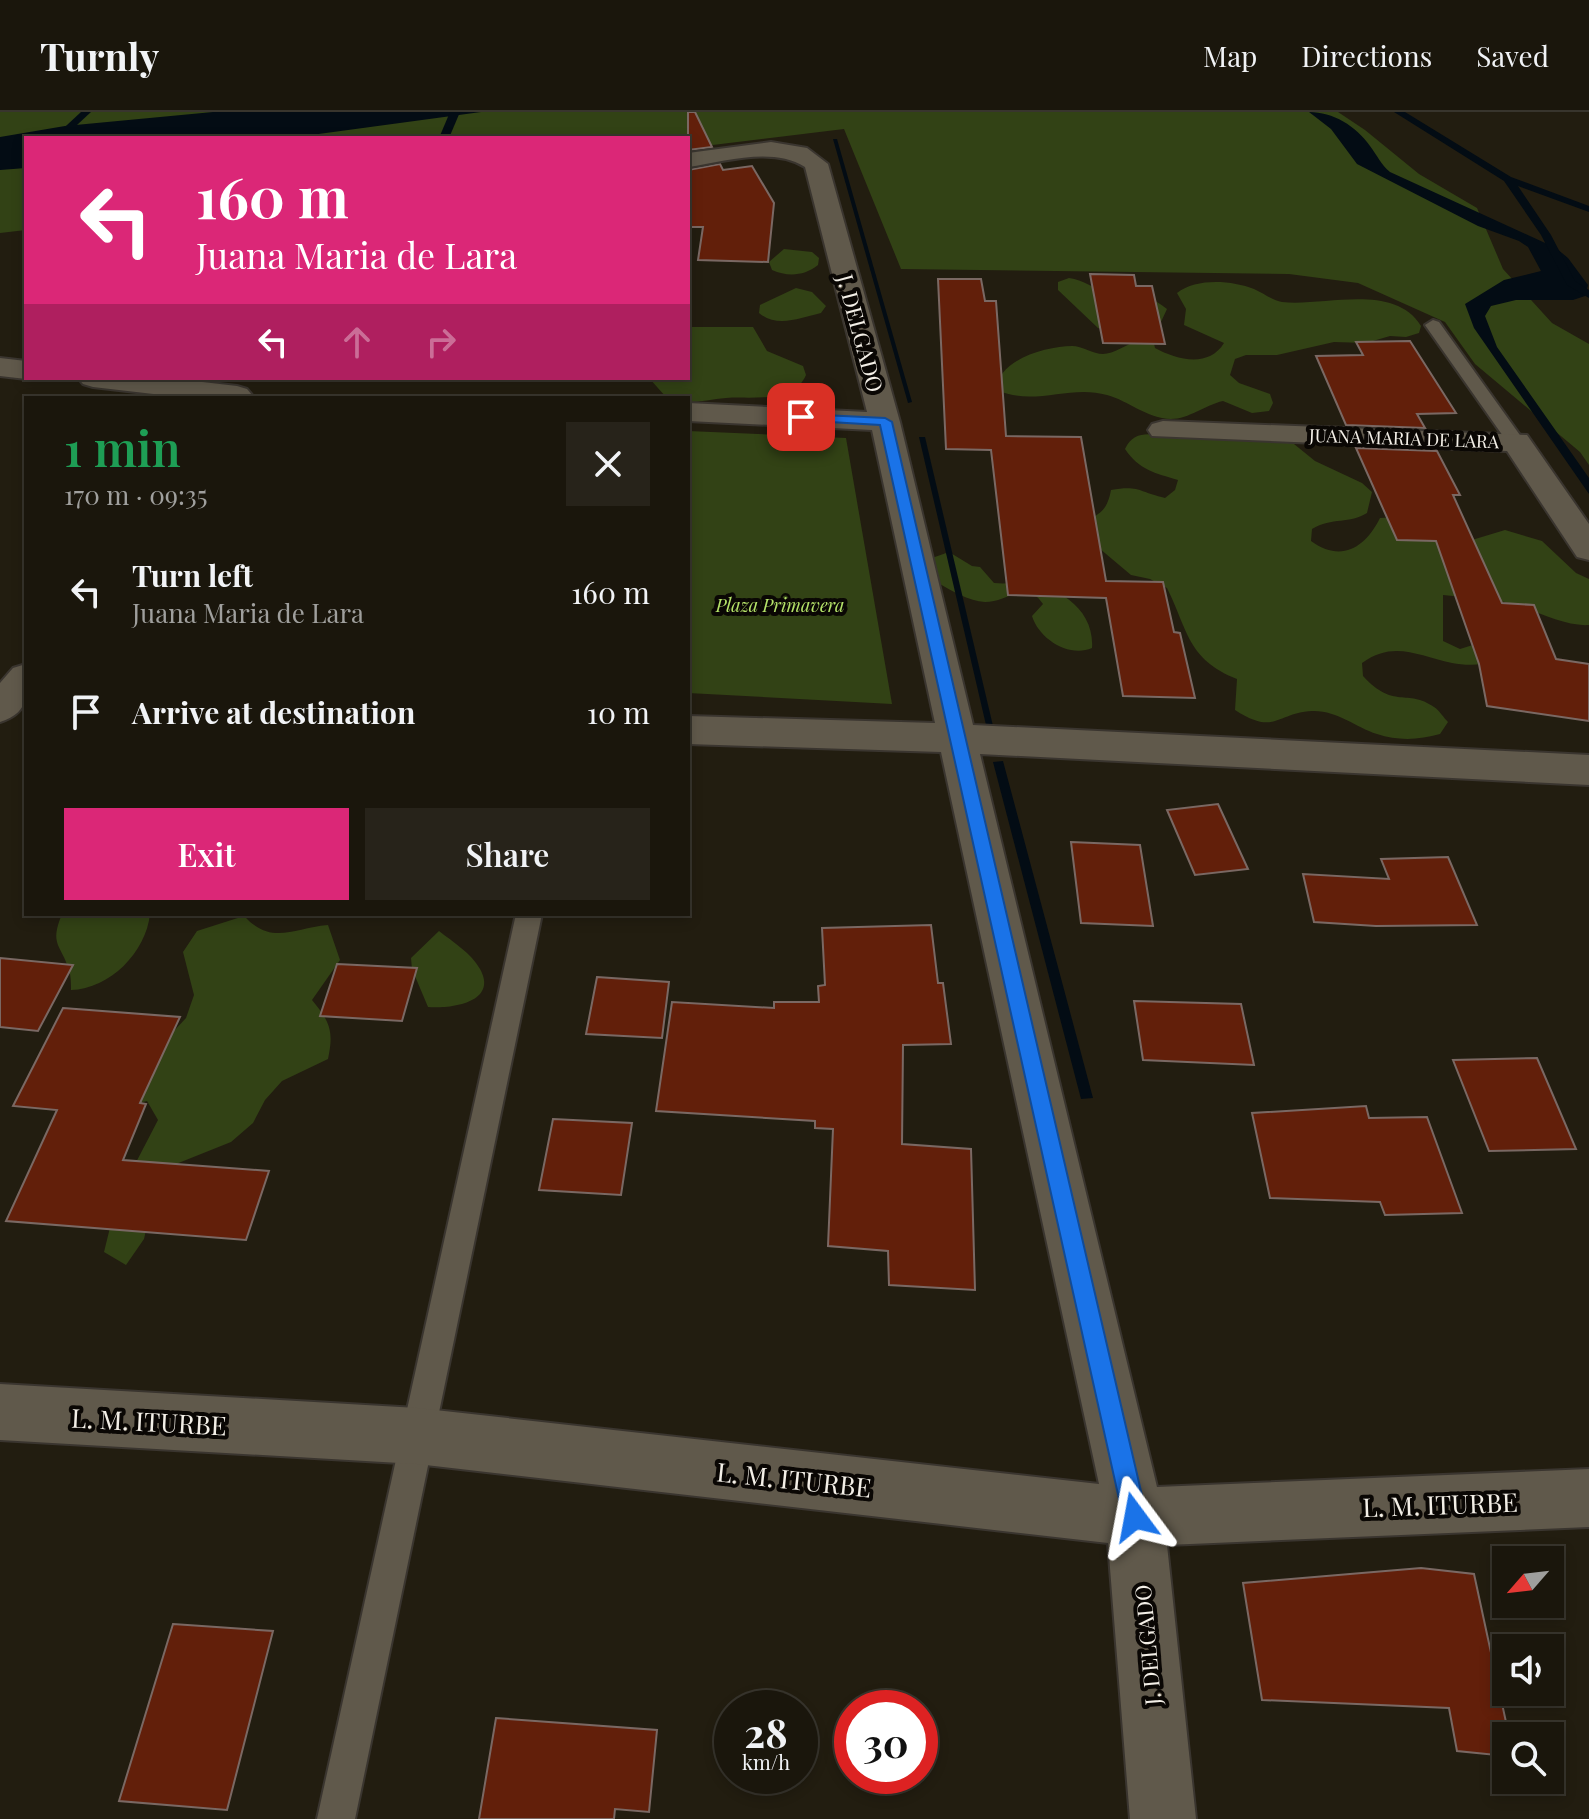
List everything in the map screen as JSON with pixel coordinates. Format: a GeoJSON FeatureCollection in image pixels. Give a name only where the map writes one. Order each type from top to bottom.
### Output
{"type":"FeatureCollection","features":[{"type":"Feature","properties":{"kind":"street","name":"J. DELGADO"},"geometry":{"type":"LineString","coordinates":[[690,160],[771,149],[799,153],[816,164],[885,422],[1135,1517],[1163,1819]]}},
{"type":"Feature","properties":{"kind":"street"},"geometry":{"type":"LineString","coordinates":[[0,367],[24,370]]}},
{"type":"Feature","properties":{"kind":"street"},"geometry":{"type":"LineString","coordinates":[[118,380],[241,390]]}},
{"type":"Feature","properties":{"kind":"street"},"geometry":{"type":"LineString","coordinates":[[690,412],[885,422]]}},
{"type":"Feature","properties":{"kind":"street","name":"JUANA MARIA DE LARA"},"geometry":{"type":"LineString","coordinates":[[1163,430],[1516,442],[1589,549]]}},
{"type":"Feature","properties":{"kind":"street"},"geometry":{"type":"LineString","coordinates":[[690,730],[956,738],[1589,770]]}},
{"type":"Feature","properties":{"kind":"street","name":"L. M. ITURBE"},"geometry":{"type":"LineString","coordinates":[[0,1412],[417,1436],[1135,1517],[1589,1498]]}},
{"type":"Feature","properties":{"kind":"lane"},"geometry":{"type":"LineString","coordinates":[[1433,325],[1516,442]]}},
{"type":"Feature","properties":{"kind":"lane"},"geometry":{"type":"LineString","coordinates":[[336,1819],[529,916]]}},
{"type":"Feature","properties":{"kind":"green space"},"geometry":{"type":"Polygon","coordinates":[[[0,112],[1338,112],[1419,174],[1477,208],[1503,269],[1552,323],[1589,344],[1589,465],[1580,452],[1475,364],[1445,322],[1358,283],[1289,274],[901,269],[844,129],[690,148],[690,136],[24,136],[24,230],[0,233],[0,112]]]}},
{"type":"Feature","properties":{"kind":"green space"},"geometry":{"type":"Polygon","coordinates":[[[784,249],[812,252],[819,258],[818,265],[796,274],[772,270],[769,262],[784,249]]]}},
{"type":"Feature","properties":{"kind":"green space"},"geometry":{"type":"Polygon","coordinates":[[[1069,278],[1105,292],[1149,298],[1167,309],[1153,339],[1155,348],[1183,358],[1210,356],[1224,343],[1184,325],[1186,309],[1177,293],[1204,283],[1225,282],[1245,286],[1282,302],[1376,300],[1394,304],[1409,313],[1421,326],[1419,333],[1406,337],[1390,336],[1366,343],[1334,342],[1277,355],[1246,355],[1235,359],[1230,375],[1239,383],[1270,394],[1273,403],[1269,411],[1252,413],[1223,401],[1171,419],[1154,416],[1115,398],[1093,392],[1025,396],[997,390],[1005,370],[1037,352],[1072,346],[1107,354],[1138,340],[1098,328],[1058,290],[1058,282],[1069,278]]]}},
{"type":"Feature","properties":{"kind":"green space"},"geometry":{"type":"Polygon","coordinates":[[[796,288],[812,292],[826,306],[821,313],[781,321],[759,313],[760,305],[796,288]]]}},
{"type":"Feature","properties":{"kind":"green space"},"geometry":{"type":"Polygon","coordinates":[[[753,327],[767,351],[803,366],[806,375],[792,391],[771,397],[690,402],[690,396],[665,396],[651,380],[690,380],[690,328],[753,327]]]}},
{"type":"Feature","properties":{"kind":"green space"},"geometry":{"type":"Polygon","coordinates":[[[1229,424],[1247,425],[1294,444],[1315,461],[1362,483],[1372,492],[1367,513],[1312,529],[1311,541],[1322,548],[1332,551],[1351,549],[1367,537],[1380,518],[1397,517],[1462,543],[1505,530],[1542,541],[1576,573],[1589,579],[1589,625],[1558,620],[1505,602],[1443,595],[1443,641],[1460,649],[1476,644],[1527,659],[1461,664],[1396,651],[1385,652],[1362,663],[1363,676],[1383,693],[1416,699],[1436,708],[1448,722],[1440,734],[1393,738],[1321,711],[1267,722],[1248,718],[1235,710],[1237,679],[1220,671],[1198,652],[1167,588],[1150,579],[1131,575],[1093,543],[1089,519],[1104,508],[1111,490],[1134,489],[1165,498],[1175,490],[1178,480],[1155,473],[1130,456],[1125,449],[1130,441],[1152,434],[1187,438],[1229,424]]]}},
{"type":"Feature","properties":{"kind":"green space","name":"Plaza Primavera"},"geometry":{"type":"Polygon","coordinates":[[[690,431],[846,438],[892,704],[690,693],[690,431]]]}},
{"type":"Feature","properties":{"kind":"green space"},"geometry":{"type":"Polygon","coordinates":[[[949,552],[972,566],[980,567],[994,583],[1034,584],[1071,601],[1087,622],[1092,648],[1074,650],[1048,639],[1032,616],[1043,604],[1030,593],[985,602],[967,598],[938,583],[932,558],[949,552]]]}},
{"type":"Feature","properties":{"kind":"green space"},"geometry":{"type":"Polygon","coordinates":[[[61,916],[150,916],[141,942],[124,966],[99,983],[71,990],[69,970],[56,938],[61,916]]]}},
{"type":"Feature","properties":{"kind":"green space"},"geometry":{"type":"Polygon","coordinates":[[[244,916],[254,925],[274,933],[328,925],[340,960],[312,1000],[329,1027],[331,1041],[328,1059],[282,1081],[265,1100],[253,1123],[231,1142],[176,1164],[156,1186],[144,1239],[126,1265],[104,1252],[117,1199],[158,1120],[147,1101],[122,1107],[159,1047],[186,1018],[194,995],[183,952],[197,931],[244,916]]]}},
{"type":"Feature","properties":{"kind":"green space"},"geometry":{"type":"Polygon","coordinates":[[[439,931],[461,948],[480,969],[484,980],[483,990],[469,1002],[448,1007],[428,1007],[412,969],[411,958],[439,931]]]}},
{"type":"Feature","properties":{"kind":"shaded area"},"geometry":{"type":"Polygon","coordinates":[[[213,112],[481,112],[304,136],[24,136],[24,168],[0,170],[0,137],[65,126],[213,112]]]}},
{"type":"Feature","properties":{"kind":"shaded area"},"geometry":{"type":"Polygon","coordinates":[[[1309,112],[1327,114],[1351,126],[1390,172],[1556,248],[1568,258],[1588,285],[1585,296],[1573,300],[1516,300],[1491,306],[1485,316],[1497,347],[1589,478],[1589,494],[1474,328],[1465,304],[1504,280],[1541,271],[1528,247],[1478,226],[1357,164],[1331,129],[1309,112]]]}},
{"type":"Feature","properties":{"kind":"shaded area"},"geometry":{"type":"Polygon","coordinates":[[[833,139],[837,139],[912,402],[908,403],[833,139]]]}},
{"type":"Feature","properties":{"kind":"shaded area"},"geometry":{"type":"Polygon","coordinates":[[[919,437],[925,437],[993,726],[986,725],[919,437]]]}},
{"type":"Feature","properties":{"kind":"shaded area"},"geometry":{"type":"Polygon","coordinates":[[[1003,761],[1093,1098],[1081,1099],[993,762],[1003,761]]]}},
{"type":"Feature","properties":{"kind":"building"},"geometry":{"type":"Polygon","coordinates":[[[688,112],[695,112],[712,147],[690,150],[688,112]]]}},
{"type":"Feature","properties":{"kind":"building"},"geometry":{"type":"Polygon","coordinates":[[[720,164],[723,170],[752,166],[774,203],[768,262],[698,260],[703,227],[690,227],[690,170],[720,164]]]}},
{"type":"Feature","properties":{"kind":"building"},"geometry":{"type":"Polygon","coordinates":[[[1090,274],[1134,275],[1136,286],[1152,286],[1165,344],[1103,343],[1090,274]]]}},
{"type":"Feature","properties":{"kind":"building"},"geometry":{"type":"Polygon","coordinates":[[[938,279],[981,279],[985,301],[996,301],[1006,436],[1081,437],[1106,581],[1163,582],[1174,632],[1180,633],[1195,698],[1123,696],[1106,598],[1008,595],[991,450],[946,449],[938,279]]]}},
{"type":"Feature","properties":{"kind":"building"},"geometry":{"type":"Polygon","coordinates":[[[1410,341],[1456,413],[1417,414],[1425,428],[1346,425],[1316,356],[1363,355],[1356,342],[1410,341]]]}},
{"type":"Feature","properties":{"kind":"building"},"geometry":{"type":"Polygon","coordinates":[[[1356,448],[1437,451],[1460,495],[1453,495],[1502,603],[1534,605],[1556,659],[1589,664],[1589,721],[1487,706],[1479,664],[1436,541],[1397,540],[1356,448]]]}},
{"type":"Feature","properties":{"kind":"building"},"geometry":{"type":"Polygon","coordinates":[[[1218,804],[1248,869],[1195,875],[1167,810],[1218,804]]]}},
{"type":"Feature","properties":{"kind":"building"},"geometry":{"type":"Polygon","coordinates":[[[1071,842],[1140,845],[1153,926],[1081,923],[1071,842]]]}},
{"type":"Feature","properties":{"kind":"building"},"geometry":{"type":"Polygon","coordinates":[[[1448,857],[1477,925],[1376,926],[1314,922],[1303,874],[1389,879],[1381,859],[1448,857]]]}},
{"type":"Feature","properties":{"kind":"building"},"geometry":{"type":"Polygon","coordinates":[[[931,925],[938,983],[943,983],[951,1044],[903,1045],[902,1144],[971,1149],[975,1290],[889,1285],[888,1251],[828,1246],[833,1129],[815,1128],[815,1121],[656,1111],[672,1002],[774,1008],[774,1002],[819,1002],[818,986],[825,985],[822,928],[931,925]]]}},
{"type":"Feature","properties":{"kind":"building"},"geometry":{"type":"Polygon","coordinates":[[[0,958],[73,965],[38,1031],[0,1027],[0,958]]]}},
{"type":"Feature","properties":{"kind":"building"},"geometry":{"type":"Polygon","coordinates":[[[337,964],[417,968],[402,1021],[320,1016],[337,964]]]}},
{"type":"Feature","properties":{"kind":"building"},"geometry":{"type":"Polygon","coordinates":[[[597,977],[669,982],[662,1038],[586,1034],[597,977]]]}},
{"type":"Feature","properties":{"kind":"building"},"geometry":{"type":"Polygon","coordinates":[[[1134,1001],[1241,1004],[1254,1065],[1143,1060],[1134,1001]]]}},
{"type":"Feature","properties":{"kind":"building"},"geometry":{"type":"Polygon","coordinates":[[[63,1008],[180,1017],[140,1103],[146,1104],[123,1160],[269,1171],[246,1240],[6,1221],[57,1110],[13,1106],[63,1008]]]}},
{"type":"Feature","properties":{"kind":"building"},"geometry":{"type":"Polygon","coordinates":[[[1537,1058],[1576,1149],[1489,1151],[1453,1060],[1537,1058]]]}},
{"type":"Feature","properties":{"kind":"building"},"geometry":{"type":"Polygon","coordinates":[[[1366,1106],[1369,1118],[1427,1117],[1462,1213],[1385,1215],[1380,1202],[1270,1198],[1252,1113],[1366,1106]]]}},
{"type":"Feature","properties":{"kind":"building"},"geometry":{"type":"Polygon","coordinates":[[[553,1119],[632,1123],[621,1195],[539,1190],[553,1119]]]}},
{"type":"Feature","properties":{"kind":"building"},"geometry":{"type":"Polygon","coordinates":[[[1421,1568],[1474,1574],[1492,1657],[1492,1706],[1503,1706],[1506,1722],[1492,1722],[1492,1755],[1457,1751],[1449,1708],[1262,1700],[1243,1583],[1421,1568]]]}},
{"type":"Feature","properties":{"kind":"building"},"geometry":{"type":"Polygon","coordinates":[[[173,1624],[273,1631],[227,1810],[119,1801],[173,1624]]]}},
{"type":"Feature","properties":{"kind":"building"},"geometry":{"type":"Polygon","coordinates":[[[496,1718],[657,1730],[649,1812],[615,1809],[614,1819],[479,1819],[496,1718]]]}},
{"type":"Feature","properties":{"kind":"waterway"},"geometry":{"type":"LineString","coordinates":[[60,136],[86,112]]}},
{"type":"Feature","properties":{"kind":"waterway"},"geometry":{"type":"LineString","coordinates":[[445,136],[455,112]]}},
{"type":"Feature","properties":{"kind":"waterway"},"geometry":{"type":"LineString","coordinates":[[1399,112],[1508,179]]}},
{"type":"Feature","properties":{"kind":"waterway"},"geometry":{"type":"LineString","coordinates":[[1508,179],[1589,209]]}},
{"type":"Feature","properties":{"kind":"waterway"},"geometry":{"type":"LineString","coordinates":[[1508,179],[1546,235],[1571,283],[1589,295]]}},
{"type":"Feature","properties":{"kind":"route"},"geometry":{"type":"LineString","coordinates":[[801,417],[885,422],[1135,1517]]}}]}
